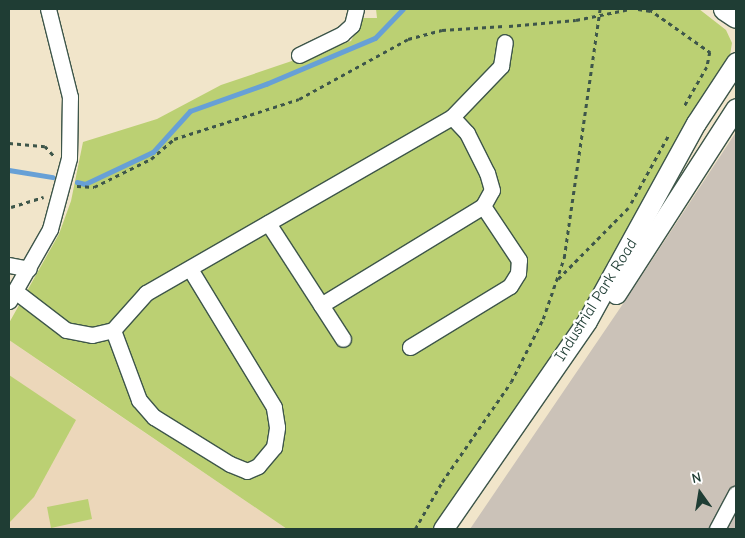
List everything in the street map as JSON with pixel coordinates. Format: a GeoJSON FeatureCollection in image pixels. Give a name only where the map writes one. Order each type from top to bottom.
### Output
{"type":"FeatureCollection","features":[{"type":"Feature","properties":{"kind":"main road"},"geometry":{"type":"LineString","coordinates":[[724,9],[736,17]]}},
{"type":"Feature","properties":{"kind":"street"},"geometry":{"type":"LineString","coordinates":[[48,9],[70,97],[68,164],[50,229],[30,269],[12,296],[66,330],[92,335],[113,330],[146,293],[452,117],[501,66],[504,42]]}},
{"type":"Feature","properties":{"kind":"street"},"geometry":{"type":"LineString","coordinates":[[299,55],[342,34],[352,25],[356,9]]}},
{"type":"Feature","properties":{"kind":"street","name":"Industrial Park Road"},"geometry":{"type":"LineString","coordinates":[[443,529],[587,321],[696,123],[736,62]]}},
{"type":"Feature","properties":{"kind":"street","name":"Industrial Park Road"},"geometry":{"type":"LineString","coordinates":[[458,529],[736,108]]}},
{"type":"Feature","properties":{"kind":"street"},"geometry":{"type":"LineString","coordinates":[[321,305],[483,206],[492,190],[487,173],[467,133],[452,117]]}},
{"type":"Feature","properties":{"kind":"street"},"geometry":{"type":"LineString","coordinates":[[410,347],[510,286],[518,273],[519,260],[483,206]]}},
{"type":"Feature","properties":{"kind":"street"},"geometry":{"type":"LineString","coordinates":[[268,223],[343,339]]}},
{"type":"Feature","properties":{"kind":"street"},"geometry":{"type":"LineString","coordinates":[[9,265],[30,269]]}},
{"type":"Feature","properties":{"kind":"street"},"geometry":{"type":"LineString","coordinates":[[113,330],[139,400],[154,417],[230,464],[247,471],[258,466],[274,447],[277,427],[274,407],[190,269]]}},
{"type":"Feature","properties":{"kind":"street"},"geometry":{"type":"LineString","coordinates":[[716,529],[736,494]]}},
{"type":"Feature","properties":{"kind":"path"},"geometry":{"type":"LineString","coordinates":[[415,529],[442,482],[511,382],[543,319],[557,280],[564,258],[600,9]]}},
{"type":"Feature","properties":{"kind":"path"},"geometry":{"type":"LineString","coordinates":[[11,207],[45,197],[63,184],[94,187],[151,159],[174,139],[299,100],[408,39],[442,30],[473,26],[514,27],[576,20],[630,9]]}},
{"type":"Feature","properties":{"kind":"path"},"geometry":{"type":"LineString","coordinates":[[638,9],[651,10],[710,52],[707,67],[684,108]]}},
{"type":"Feature","properties":{"kind":"path"},"geometry":{"type":"LineString","coordinates":[[557,280],[627,209],[669,133]]}},
{"type":"Feature","properties":{"kind":"path"},"geometry":{"type":"LineString","coordinates":[[9,142],[45,146],[55,158],[68,164]]}},
{"type":"Feature","properties":{"kind":"shaded area"},"geometry":{"type":"Polygon","coordinates":[[[736,132],[736,529],[470,529],[631,292],[736,132]]]}},
{"type":"Feature","properties":{"kind":"shaded area"},"geometry":{"type":"Polygon","coordinates":[[[9,340],[70,382],[287,529],[9,529],[9,340]]]}},
{"type":"Feature","properties":{"kind":"green space"},"geometry":{"type":"Polygon","coordinates":[[[376,9],[699,9],[726,30],[732,43],[729,61],[585,307],[480,465],[433,529],[287,529],[9,340],[9,323],[59,234],[71,201],[83,142],[157,119],[221,85],[351,41],[363,18],[377,18],[376,9]]]}},
{"type":"Feature","properties":{"kind":"green space"},"geometry":{"type":"Polygon","coordinates":[[[9,375],[76,420],[34,497],[9,523],[9,375]]]}},
{"type":"Feature","properties":{"kind":"green space"},"geometry":{"type":"Polygon","coordinates":[[[88,499],[92,519],[51,528],[47,507],[88,499]]]}},
{"type":"Feature","properties":{"kind":"waterway"},"geometry":{"type":"LineString","coordinates":[[77,182],[85,184],[153,152],[190,111],[266,84],[375,38],[403,9]]}},
{"type":"Feature","properties":{"kind":"waterway"},"geometry":{"type":"LineString","coordinates":[[9,170],[52,177]]}}]}
